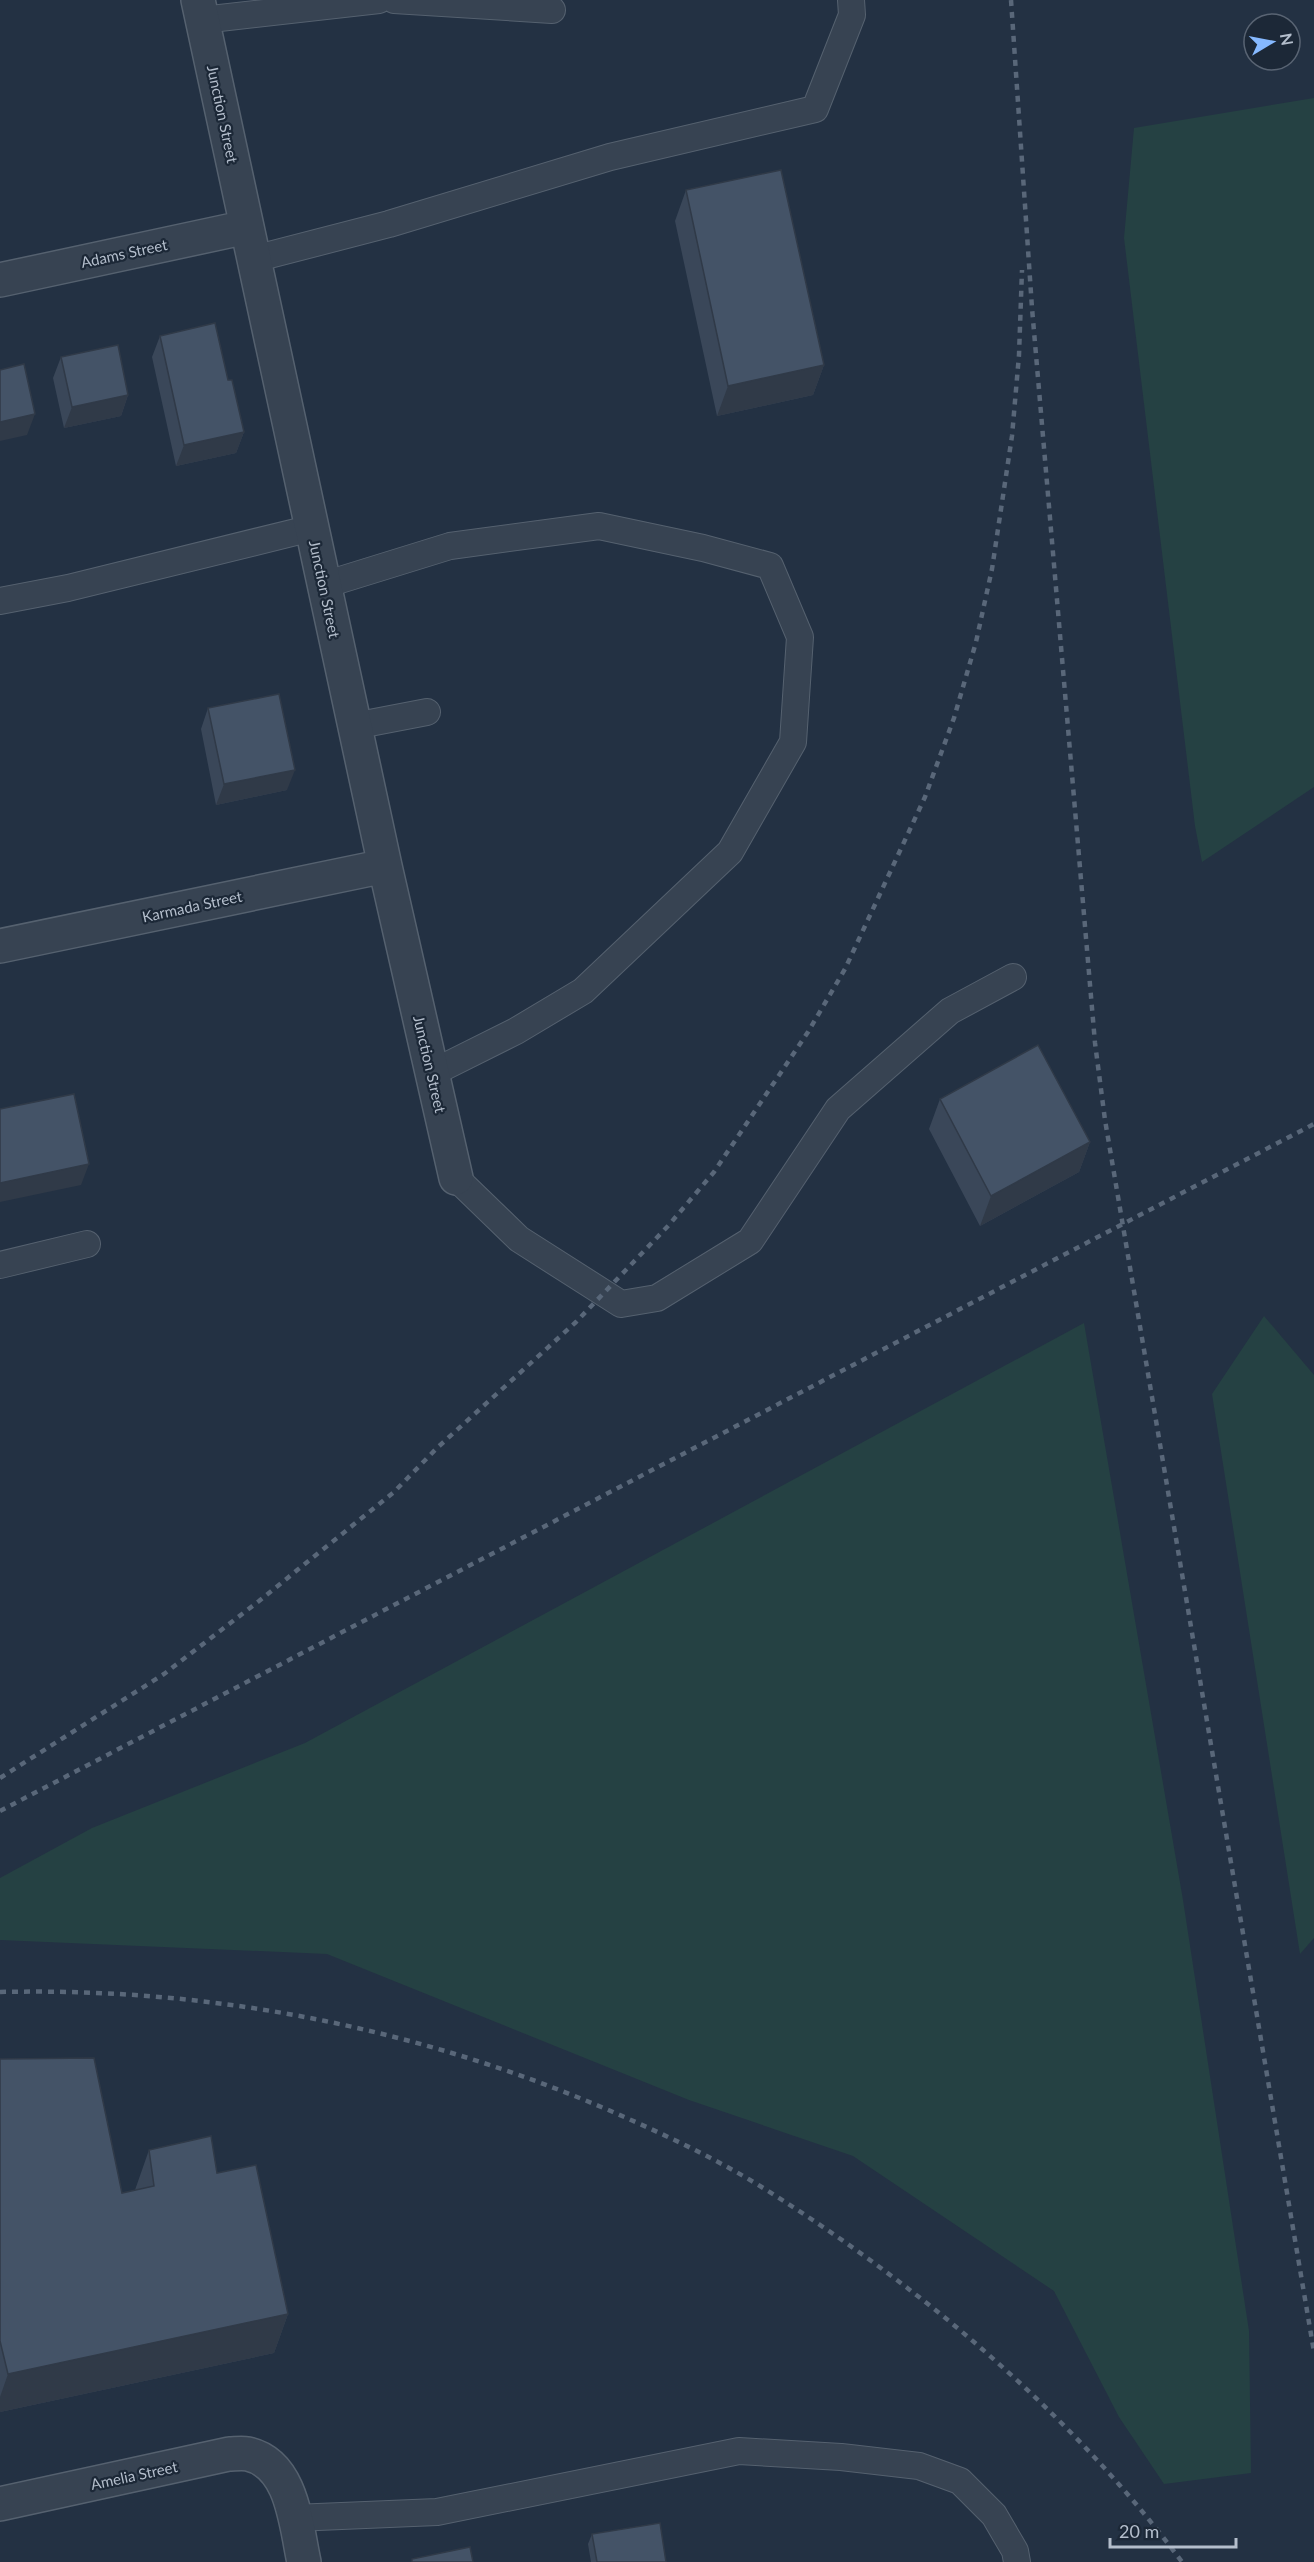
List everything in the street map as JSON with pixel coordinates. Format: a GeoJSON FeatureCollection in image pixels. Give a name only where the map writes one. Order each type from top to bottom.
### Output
{"type":"FeatureCollection","features":[{"type":"Feature","properties":{"kind":"street","name":"Junction Street"},"geometry":{"type":"LineString","coordinates":[[200,10],[354,726],[456,1178]]}},
{"type":"Feature","properties":{"kind":"street","name":"Adams Street"},"geometry":{"type":"LineString","coordinates":[[0,280],[247,227]]}},
{"type":"Feature","properties":{"kind":"street","name":"Karmada Street"},"geometry":{"type":"LineString","coordinates":[[0,946],[385,866]]}},
{"type":"Feature","properties":{"kind":"street","name":"Amelia Street"},"geometry":{"type":"LineString","coordinates":[[0,2504],[229,2454],[248,2454],[267,2463],[283,2481],[294,2518]]}},
{"type":"Feature","properties":{"kind":"street"},"geometry":{"type":"LineString","coordinates":[[294,2518],[304,2562]]}},
{"type":"Feature","properties":{"kind":"lane"},"geometry":{"type":"LineString","coordinates":[[200,10],[379,0]]}},
{"type":"Feature","properties":{"kind":"lane"},"geometry":{"type":"LineString","coordinates":[[394,0],[552,9]]}},
{"type":"Feature","properties":{"kind":"lane"},"geometry":{"type":"LineString","coordinates":[[254,259],[389,224],[610,157],[814,109],[852,15],[851,0]]}},
{"type":"Feature","properties":{"kind":"lane"},"geometry":{"type":"LineString","coordinates":[[324,585],[450,546],[599,526],[703,548],[770,566],[800,637],[793,742],[730,852],[583,991],[516,1031],[432,1073]]}},
{"type":"Feature","properties":{"kind":"lane"},"geometry":{"type":"LineString","coordinates":[[0,601],[69,588],[312,528]]}},
{"type":"Feature","properties":{"kind":"lane"},"geometry":{"type":"LineString","coordinates":[[354,726],[427,712]]}},
{"type":"Feature","properties":{"kind":"lane"},"geometry":{"type":"LineString","coordinates":[[456,1178],[519,1239],[621,1304],[657,1298],[750,1241],[837,1109],[950,1011],[1013,977]]}},
{"type":"Feature","properties":{"kind":"lane"},"geometry":{"type":"LineString","coordinates":[[0,1265],[87,1244]]}},
{"type":"Feature","properties":{"kind":"lane"},"geometry":{"type":"LineString","coordinates":[[294,2518],[437,2512],[739,2451],[829,2456],[919,2466],[960,2481],[994,2515],[1015,2552],[1017,2562]]}},
{"type":"Feature","properties":{"kind":"green space"},"geometry":{"type":"Polygon","coordinates":[[[1314,98],[1314,787],[1202,862],[1195,826],[1124,238],[1134,128],[1314,98]]]}},
{"type":"Feature","properties":{"kind":"green space"},"geometry":{"type":"Polygon","coordinates":[[[1264,1316],[1314,1375],[1314,1938],[1300,1954],[1212,1394],[1264,1316]]]}},
{"type":"Feature","properties":{"kind":"green space"},"geometry":{"type":"Polygon","coordinates":[[[1084,1323],[1183,1900],[1249,2331],[1251,2473],[1164,2484],[1119,2417],[1054,2291],[853,2156],[689,2100],[327,1954],[0,1940],[0,1878],[92,1828],[305,1743],[1084,1323]]]}},
{"type":"Feature","properties":{"kind":"building"},"geometry":{"type":"Polygon","coordinates":[[[781,170],[824,365],[728,386],[686,190],[781,170]]]}},
{"type":"Feature","properties":{"kind":"building"},"geometry":{"type":"Polygon","coordinates":[[[215,323],[228,380],[232,380],[244,432],[184,445],[160,336],[215,323]]]}},
{"type":"Feature","properties":{"kind":"building"},"geometry":{"type":"Polygon","coordinates":[[[118,345],[128,395],[72,407],[61,357],[118,345]]]}},
{"type":"Feature","properties":{"kind":"building"},"geometry":{"type":"Polygon","coordinates":[[[24,364],[35,414],[0,422],[0,370],[24,364]]]}},
{"type":"Feature","properties":{"kind":"building"},"geometry":{"type":"Polygon","coordinates":[[[279,694],[295,770],[224,784],[208,708],[279,694]]]}},
{"type":"Feature","properties":{"kind":"building"},"geometry":{"type":"Polygon","coordinates":[[[1038,1045],[1090,1142],[991,1196],[940,1099],[1038,1045]]]}},
{"type":"Feature","properties":{"kind":"building"},"geometry":{"type":"Polygon","coordinates":[[[74,1094],[89,1164],[0,1183],[0,1109],[74,1094]]]}},
{"type":"Feature","properties":{"kind":"building"},"geometry":{"type":"Polygon","coordinates":[[[94,2058],[122,2193],[154,2186],[149,2150],[211,2136],[217,2173],[256,2165],[288,2314],[8,2374],[0,2341],[0,2059],[94,2058]]]}},
{"type":"Feature","properties":{"kind":"building"},"geometry":{"type":"Polygon","coordinates":[[[660,2523],[666,2562],[597,2562],[592,2534],[660,2523]]]}},
{"type":"Feature","properties":{"kind":"building"},"geometry":{"type":"Polygon","coordinates":[[[470,2547],[473,2562],[412,2562],[412,2559],[470,2547]]]}},
{"type":"Feature","properties":{"kind":"railway"},"geometry":{"type":"LineString","coordinates":[[1011,0],[1032,308],[1095,1043],[1105,1120],[1314,2352]]}},
{"type":"Feature","properties":{"kind":"railway"},"geometry":{"type":"LineString","coordinates":[[0,1778],[164,1674],[394,1492],[437,1448],[576,1322],[668,1226],[714,1172],[808,1032],[845,969],[925,797],[954,718],[976,642],[992,569],[1012,436],[1019,355],[1022,270]]}},
{"type":"Feature","properties":{"kind":"railway"},"geometry":{"type":"LineString","coordinates":[[0,1811],[1314,1124]]}},
{"type":"Feature","properties":{"kind":"railway"},"geometry":{"type":"LineString","coordinates":[[0,1992],[79,1992],[158,1997],[236,2006],[313,2019],[390,2036],[465,2057],[540,2083],[669,2137],[742,2175],[809,2218],[880,2268],[949,2321],[1073,2434],[1129,2496],[1182,2562]]}}]}
